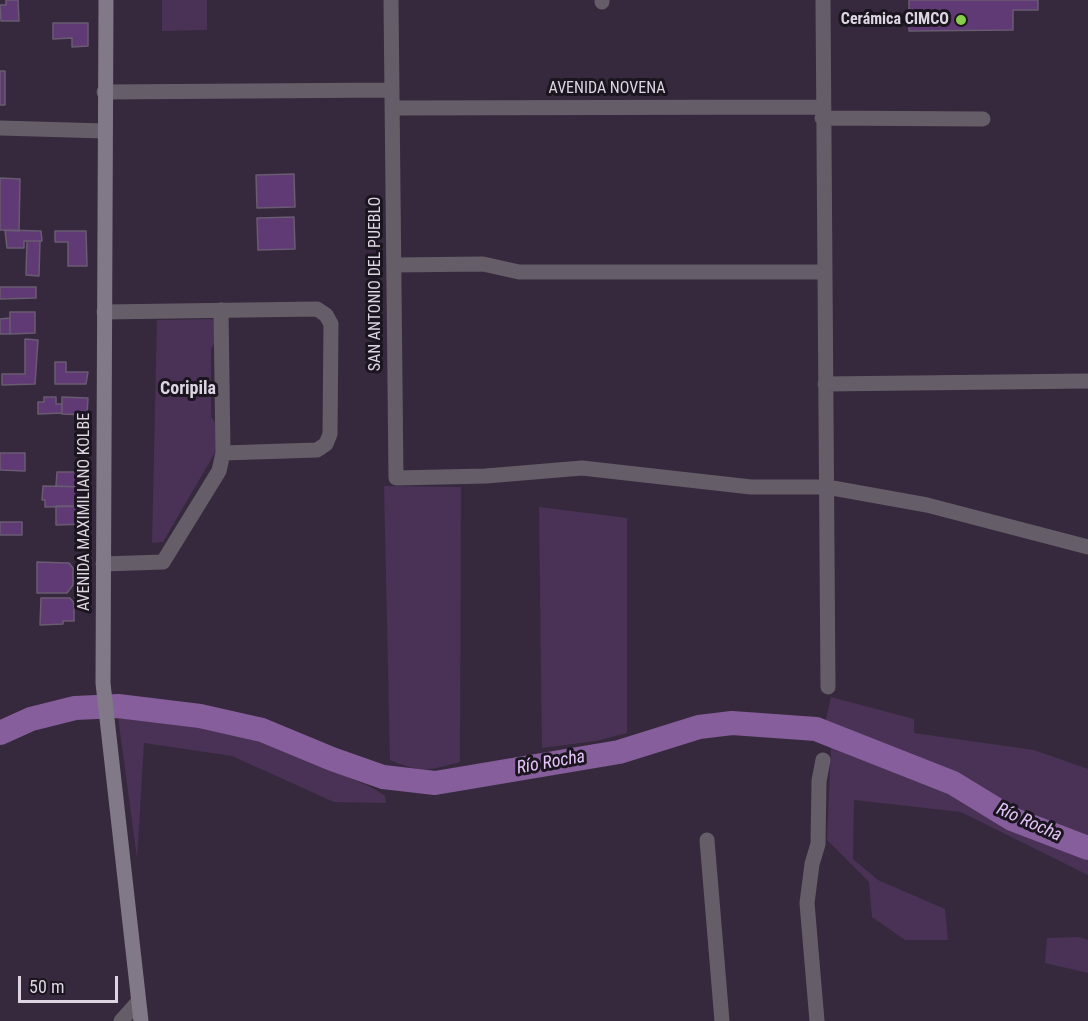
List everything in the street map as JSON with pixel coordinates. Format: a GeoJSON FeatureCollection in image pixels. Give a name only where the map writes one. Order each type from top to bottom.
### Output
{"type":"FeatureCollection","features":[{"type":"Feature","properties":{"kind":"main road","name":"AVENIDA MAXIMILIANO KOLBE"},"geometry":{"type":"LineString","coordinates":[[106,0],[103,682],[141,1021]]}},
{"type":"Feature","properties":{"kind":"street","name":"SAN ANTONIO DEL PUEBLO"},"geometry":{"type":"LineString","coordinates":[[391,0],[396,477],[486,476],[582,468],[751,487],[826,487]]}},
{"type":"Feature","properties":{"kind":"street"},"geometry":{"type":"LineString","coordinates":[[823,0],[822,112],[828,687]]}},
{"type":"Feature","properties":{"kind":"street"},"geometry":{"type":"LineString","coordinates":[[104,92],[392,90]]}},
{"type":"Feature","properties":{"kind":"street","name":"AVENIDA NOVENA"},"geometry":{"type":"LineString","coordinates":[[393,108],[822,112],[983,119]]}},
{"type":"Feature","properties":{"kind":"street"},"geometry":{"type":"LineString","coordinates":[[0,128],[105,130]]}},
{"type":"Feature","properties":{"kind":"street"},"geometry":{"type":"LineString","coordinates":[[394,265],[483,264],[519,272],[824,272]]}},
{"type":"Feature","properties":{"kind":"street"},"geometry":{"type":"LineString","coordinates":[[104,312],[317,309],[326,315],[331,324],[330,435],[326,444],[317,450],[222,453]]}},
{"type":"Feature","properties":{"kind":"street"},"geometry":{"type":"LineString","coordinates":[[103,564],[163,562],[219,471],[222,453],[221,310]]}},
{"type":"Feature","properties":{"kind":"street"},"geometry":{"type":"LineString","coordinates":[[825,384],[1088,381]]}},
{"type":"Feature","properties":{"kind":"street"},"geometry":{"type":"LineString","coordinates":[[826,487],[927,505],[1088,547]]}},
{"type":"Feature","properties":{"kind":"street"},"geometry":{"type":"LineString","coordinates":[[817,1021],[807,903],[812,864],[818,844],[819,781],[823,760]]}},
{"type":"Feature","properties":{"kind":"street"},"geometry":{"type":"LineString","coordinates":[[707,840],[722,1021]]}},
{"type":"Feature","properties":{"kind":"street"},"geometry":{"type":"LineString","coordinates":[[121,1021],[138,1002]]}},
{"type":"Feature","properties":{"kind":"shaded area"},"geometry":{"type":"Polygon","coordinates":[[[162,0],[207,0],[207,30],[162,31],[162,0]]]}},
{"type":"Feature","properties":{"kind":"shaded area"},"geometry":{"type":"Polygon","coordinates":[[[215,319],[216,342],[211,348],[211,417],[217,424],[216,451],[163,542],[152,543],[157,320],[215,319]]]}},
{"type":"Feature","properties":{"kind":"shaded area"},"geometry":{"type":"Polygon","coordinates":[[[384,486],[461,487],[460,762],[440,767],[417,769],[390,760],[384,486]]]}},
{"type":"Feature","properties":{"kind":"shaded area"},"geometry":{"type":"Polygon","coordinates":[[[539,507],[627,518],[627,733],[596,741],[542,748],[539,507]]]}},
{"type":"Feature","properties":{"kind":"shaded area"},"geometry":{"type":"Polygon","coordinates":[[[831,697],[914,719],[914,733],[1034,750],[1088,769],[1088,841],[1017,816],[963,780],[825,724],[831,697]]]}},
{"type":"Feature","properties":{"kind":"shaded area"},"geometry":{"type":"Polygon","coordinates":[[[118,717],[146,718],[260,738],[373,788],[385,796],[386,803],[334,802],[232,756],[144,743],[137,858],[118,717]]]}},
{"type":"Feature","properties":{"kind":"shaded area"},"geometry":{"type":"Polygon","coordinates":[[[831,747],[902,773],[965,800],[1003,825],[1088,858],[1088,875],[961,812],[854,800],[853,859],[878,880],[945,909],[948,940],[905,940],[872,917],[869,882],[827,840],[831,747]]]}},
{"type":"Feature","properties":{"kind":"shaded area"},"geometry":{"type":"Polygon","coordinates":[[[1079,937],[1088,940],[1088,973],[1045,963],[1047,938],[1079,937]]]}},
{"type":"Feature","properties":{"kind":"building"},"geometry":{"type":"Polygon","coordinates":[[[6,0],[18,0],[19,21],[1,21],[0,5],[6,5],[6,0]]]}},
{"type":"Feature","properties":{"kind":"building","name":"Cerámica CIMCO"},"geometry":{"type":"Polygon","coordinates":[[[909,0],[1038,0],[1038,10],[1013,10],[1013,30],[909,31],[909,0]]]}},
{"type":"Feature","properties":{"kind":"building"},"geometry":{"type":"Polygon","coordinates":[[[53,23],[88,23],[88,46],[72,47],[72,38],[53,39],[53,23]]]}},
{"type":"Feature","properties":{"kind":"building"},"geometry":{"type":"Polygon","coordinates":[[[0,71],[5,71],[5,105],[0,105],[0,71]]]}},
{"type":"Feature","properties":{"kind":"building"},"geometry":{"type":"Polygon","coordinates":[[[294,174],[295,207],[257,208],[256,175],[294,174]]]}},
{"type":"Feature","properties":{"kind":"building"},"geometry":{"type":"Polygon","coordinates":[[[0,178],[20,179],[19,231],[0,230],[0,178]]]}},
{"type":"Feature","properties":{"kind":"building"},"geometry":{"type":"Polygon","coordinates":[[[294,217],[295,249],[258,250],[257,218],[294,217]]]}},
{"type":"Feature","properties":{"kind":"building"},"geometry":{"type":"Polygon","coordinates":[[[5,230],[41,231],[42,241],[24,241],[24,248],[7,248],[5,230]]]}},
{"type":"Feature","properties":{"kind":"building"},"geometry":{"type":"Polygon","coordinates":[[[55,231],[86,231],[87,266],[68,266],[68,242],[55,242],[55,231]]]}},
{"type":"Feature","properties":{"kind":"building"},"geometry":{"type":"Polygon","coordinates":[[[27,241],[40,241],[39,276],[26,275],[27,241]]]}},
{"type":"Feature","properties":{"kind":"building"},"geometry":{"type":"Polygon","coordinates":[[[0,287],[36,287],[36,298],[0,299],[0,287]]]}},
{"type":"Feature","properties":{"kind":"building"},"geometry":{"type":"Polygon","coordinates":[[[10,312],[35,312],[35,333],[10,334],[10,312]]]}},
{"type":"Feature","properties":{"kind":"building"},"geometry":{"type":"Polygon","coordinates":[[[10,318],[10,334],[0,334],[0,319],[10,318]]]}},
{"type":"Feature","properties":{"kind":"building"},"geometry":{"type":"Polygon","coordinates":[[[25,339],[38,340],[35,384],[2,385],[2,374],[25,374],[25,339]]]}},
{"type":"Feature","properties":{"kind":"building"},"geometry":{"type":"Polygon","coordinates":[[[55,362],[66,362],[66,372],[88,372],[86,384],[55,384],[55,362]]]}},
{"type":"Feature","properties":{"kind":"building"},"geometry":{"type":"Polygon","coordinates":[[[44,397],[56,397],[56,404],[62,404],[62,413],[38,414],[38,402],[44,402],[44,397]]]}},
{"type":"Feature","properties":{"kind":"building"},"geometry":{"type":"Polygon","coordinates":[[[62,397],[88,398],[87,415],[62,414],[62,397]]]}},
{"type":"Feature","properties":{"kind":"building"},"geometry":{"type":"Polygon","coordinates":[[[0,453],[25,453],[25,471],[0,470],[0,453]]]}},
{"type":"Feature","properties":{"kind":"building"},"geometry":{"type":"Polygon","coordinates":[[[57,472],[86,472],[85,487],[56,486],[57,472]]]}},
{"type":"Feature","properties":{"kind":"building"},"geometry":{"type":"Polygon","coordinates":[[[43,486],[85,487],[85,506],[45,507],[45,500],[42,500],[43,486]]]}},
{"type":"Feature","properties":{"kind":"building"},"geometry":{"type":"Polygon","coordinates":[[[56,506],[85,506],[87,524],[56,525],[56,506]]]}},
{"type":"Feature","properties":{"kind":"building"},"geometry":{"type":"Polygon","coordinates":[[[0,522],[22,522],[22,535],[0,535],[0,522]]]}},
{"type":"Feature","properties":{"kind":"building"},"geometry":{"type":"Polygon","coordinates":[[[37,562],[69,563],[73,568],[73,585],[67,593],[37,593],[37,562]]]}},
{"type":"Feature","properties":{"kind":"building"},"geometry":{"type":"Polygon","coordinates":[[[41,598],[70,598],[74,603],[74,621],[40,625],[41,598]]]}},
{"type":"Feature","properties":{"kind":"waterway","name":"Río Rocha"},"geometry":{"type":"LineString","coordinates":[[0,733],[31,719],[75,708],[118,706],[200,716],[262,730],[383,777],[435,783],[619,752],[699,727],[732,723],[816,729],[953,783],[1012,819],[1088,848]]}},
{"type":"Feature","properties":{"kind":"place","name":"Cerámica CIMCO"},"geometry":{"type":"Point","coordinates":[961,20]}},
{"type":"Feature","properties":{"kind":"district","name":"Coripila"},"geometry":{"type":"Point","coordinates":[188,389]}}]}
